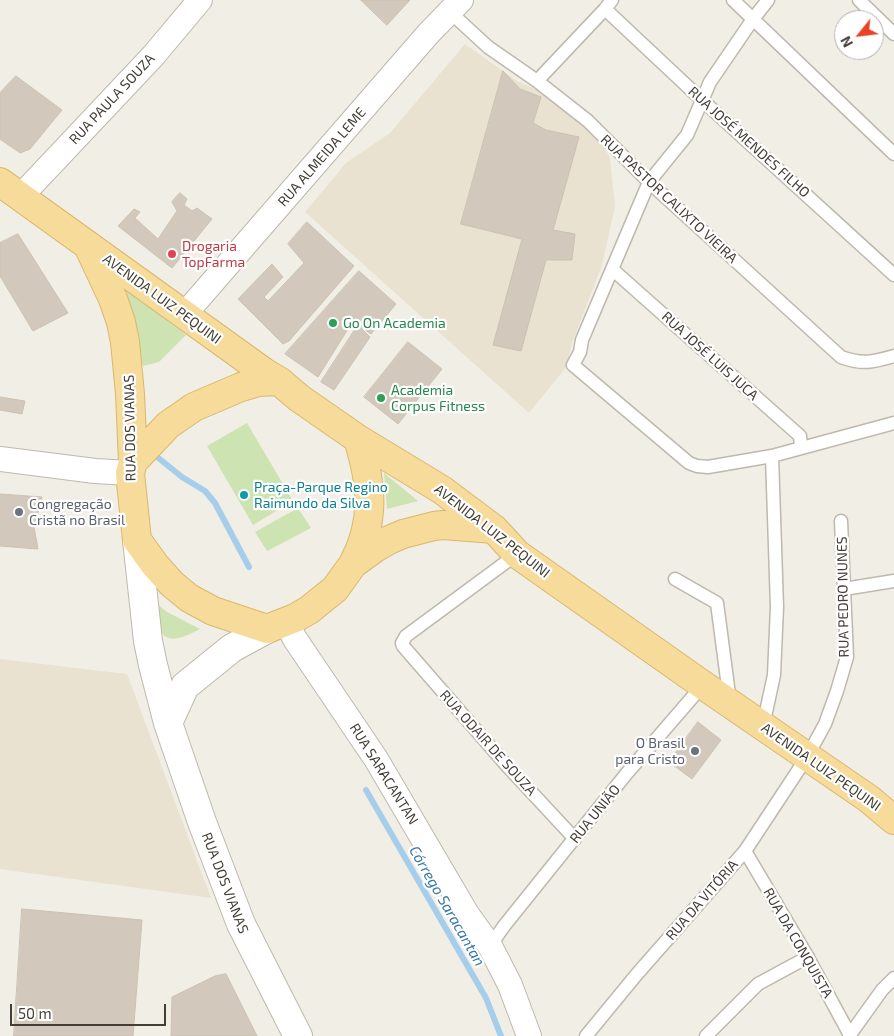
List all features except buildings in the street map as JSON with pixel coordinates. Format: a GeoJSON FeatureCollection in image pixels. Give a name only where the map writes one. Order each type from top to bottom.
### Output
{"type":"FeatureCollection","features":[{"type":"Feature","properties":{"kind":"main road","name":"RUA DOS VIANAS"},"geometry":{"type":"LineString","coordinates":[[11,189],[88,246],[113,299],[126,342],[130,394],[131,467],[137,540]]}},
{"type":"Feature","properties":{"kind":"main road","name":"AVENIDA LUIZ PEQUINI"},"geometry":{"type":"LineString","coordinates":[[88,246],[358,439],[442,490],[494,529],[517,554],[702,685],[869,799],[894,820]]}},
{"type":"Feature","properties":{"kind":"main road"},"geometry":{"type":"LineString","coordinates":[[131,467],[168,425],[194,407],[241,387],[258,382],[279,381]]}},
{"type":"Feature","properties":{"kind":"main road"},"geometry":{"type":"LineString","coordinates":[[137,540],[172,584],[189,598],[213,611],[276,626],[309,610],[335,589],[353,564],[365,539],[370,512],[369,485],[358,439]]}},
{"type":"Feature","properties":{"kind":"main road"},"geometry":{"type":"LineString","coordinates":[[353,564],[389,540],[403,534],[434,526],[494,529]]}},
{"type":"Feature","properties":{"kind":"street","name":"RUA PAULA SOUZA"},"geometry":{"type":"LineString","coordinates":[[11,189],[153,56],[200,0]]}},
{"type":"Feature","properties":{"kind":"street","name":"RUA ALMEIDA LEME"},"geometry":{"type":"LineString","coordinates":[[184,315],[428,34],[455,6]]}},
{"type":"Feature","properties":{"kind":"street"},"geometry":{"type":"LineString","coordinates":[[0,459],[95,471],[131,467]]}},
{"type":"Feature","properties":{"kind":"street","name":"RUA DOS VIANAS"},"geometry":{"type":"LineString","coordinates":[[137,540],[148,641],[168,723],[202,822],[247,940],[298,1036]]}},
{"type":"Feature","properties":{"kind":"street"},"geometry":{"type":"LineString","coordinates":[[168,723],[185,686],[232,648],[276,626]]}},
{"type":"Feature","properties":{"kind":"street","name":"RUA SARACANTAN"},"geometry":{"type":"LineString","coordinates":[[276,626],[295,639],[376,759],[467,914],[490,946],[510,985],[529,1036]]}},
{"type":"Feature","properties":{"kind":"lane"},"geometry":{"type":"LineString","coordinates":[[733,0],[894,154]]}},
{"type":"Feature","properties":{"kind":"lane"},"geometry":{"type":"LineString","coordinates":[[768,0],[710,82],[687,135],[649,182],[582,340],[580,352],[573,366],[689,463],[697,466],[772,456],[894,423]]}},
{"type":"Feature","properties":{"kind":"lane"},"geometry":{"type":"LineString","coordinates":[[859,0],[894,34]]}},
{"type":"Feature","properties":{"kind":"lane"},"geometry":{"type":"LineString","coordinates":[[537,81],[608,5]]}},
{"type":"Feature","properties":{"kind":"lane","name":"RUA JOSÉ MENDES FILHO"},"geometry":{"type":"LineString","coordinates":[[608,5],[702,100],[894,275]]}},
{"type":"Feature","properties":{"kind":"lane","name":"RUA PASTOR CALIXTO VIEIRA"},"geometry":{"type":"LineString","coordinates":[[455,6],[488,47],[537,81],[588,121],[649,182],[841,358],[855,362],[871,363],[894,356]]}},
{"type":"Feature","properties":{"kind":"lane","name":"RUA JOSÉ LUIS JUCA"},"geometry":{"type":"LineString","coordinates":[[612,269],[800,436],[801,447]]}},
{"type":"Feature","properties":{"kind":"lane"},"geometry":{"type":"LineString","coordinates":[[763,726],[774,675],[777,607],[772,456]]}},
{"type":"Feature","properties":{"kind":"lane","name":"RUA PEDRO NUNES"},"geometry":{"type":"LineString","coordinates":[[807,757],[825,724],[837,691],[846,657],[841,520]]}},
{"type":"Feature","properties":{"kind":"lane","name":"RUA ODAIR DE SOUZA"},"geometry":{"type":"LineString","coordinates":[[517,554],[406,636],[402,643],[509,768],[575,839]]}},
{"type":"Feature","properties":{"kind":"lane"},"geometry":{"type":"LineString","coordinates":[[675,579],[718,603],[730,704]]}},
{"type":"Feature","properties":{"kind":"lane"},"geometry":{"type":"LineString","coordinates":[[844,589],[894,581]]}},
{"type":"Feature","properties":{"kind":"lane","name":"RUA UNIÃO"},"geometry":{"type":"LineString","coordinates":[[490,946],[627,773],[702,685]]}},
{"type":"Feature","properties":{"kind":"lane","name":"RUA DA VITÓRIA"},"geometry":{"type":"LineString","coordinates":[[588,1035],[643,967],[745,851],[807,757]]}},
{"type":"Feature","properties":{"kind":"lane","name":"RUA DA CONQUISTA"},"geometry":{"type":"LineString","coordinates":[[745,851],[808,958],[850,1036]]}},
{"type":"Feature","properties":{"kind":"lane"},"geometry":{"type":"LineString","coordinates":[[706,1036],[758,984],[808,958]]}},
{"type":"Feature","properties":{"kind":"lane"},"geometry":{"type":"LineString","coordinates":[[850,1036],[882,990],[894,978]]}},
{"type":"Feature","properties":{"kind":"shaded area"},"geometry":{"type":"Polygon","coordinates":[[[465,44],[517,81],[548,95],[600,139],[610,158],[615,206],[602,265],[572,343],[567,366],[529,413],[305,212],[346,163],[390,133],[465,44]]]}},
{"type":"Feature","properties":{"kind":"shaded area"},"geometry":{"type":"Polygon","coordinates":[[[0,659],[127,674],[211,898],[0,869],[0,659]]]}},
{"type":"Feature","properties":{"kind":"green space"},"geometry":{"type":"Polygon","coordinates":[[[117,283],[186,335],[159,362],[143,366],[117,283]]]}},
{"type":"Feature","properties":{"kind":"green space"},"geometry":{"type":"Polygon","coordinates":[[[247,423],[293,501],[253,525],[207,446],[247,423]]]}},
{"type":"Feature","properties":{"kind":"green space"},"geometry":{"type":"Polygon","coordinates":[[[384,473],[418,501],[387,509],[384,473]]]}},
{"type":"Feature","properties":{"kind":"green space"},"geometry":{"type":"Polygon","coordinates":[[[298,508],[311,528],[267,551],[255,532],[298,508]]]}},
{"type":"Feature","properties":{"kind":"green space"},"geometry":{"type":"Polygon","coordinates":[[[152,600],[167,612],[200,629],[177,638],[164,636],[157,622],[152,600]]]}},
{"type":"Feature","properties":{"kind":"waterway","name":"Córrego Saracantan"},"geometry":{"type":"LineString","coordinates":[[156,456],[182,477],[205,491],[215,503],[249,567]]}},
{"type":"Feature","properties":{"kind":"waterway","name":"Córrego Saracantan"},"geometry":{"type":"LineString","coordinates":[[366,790],[486,998],[501,1036]]}},
{"type":"Feature","properties":{"kind":"place","name":"Drogaria TopFarma"},"geometry":{"type":"Point","coordinates":[172,254]}},
{"type":"Feature","properties":{"kind":"place","name":"Go On Academia"},"geometry":{"type":"Point","coordinates":[333,323]}},
{"type":"Feature","properties":{"kind":"place","name":"Academia Corpus Fitness"},"geometry":{"type":"Point","coordinates":[381,398]}},
{"type":"Feature","properties":{"kind":"place","name":"Praça-Parque Regino Raimundo da Silva"},"geometry":{"type":"Point","coordinates":[244,495]}},
{"type":"Feature","properties":{"kind":"place","name":"Congregação Cristã no Brasil"},"geometry":{"type":"Point","coordinates":[19,512]}},
{"type":"Feature","properties":{"kind":"place","name":"O Brasil para Cristo"},"geometry":{"type":"Point","coordinates":[695,751]}}]}
